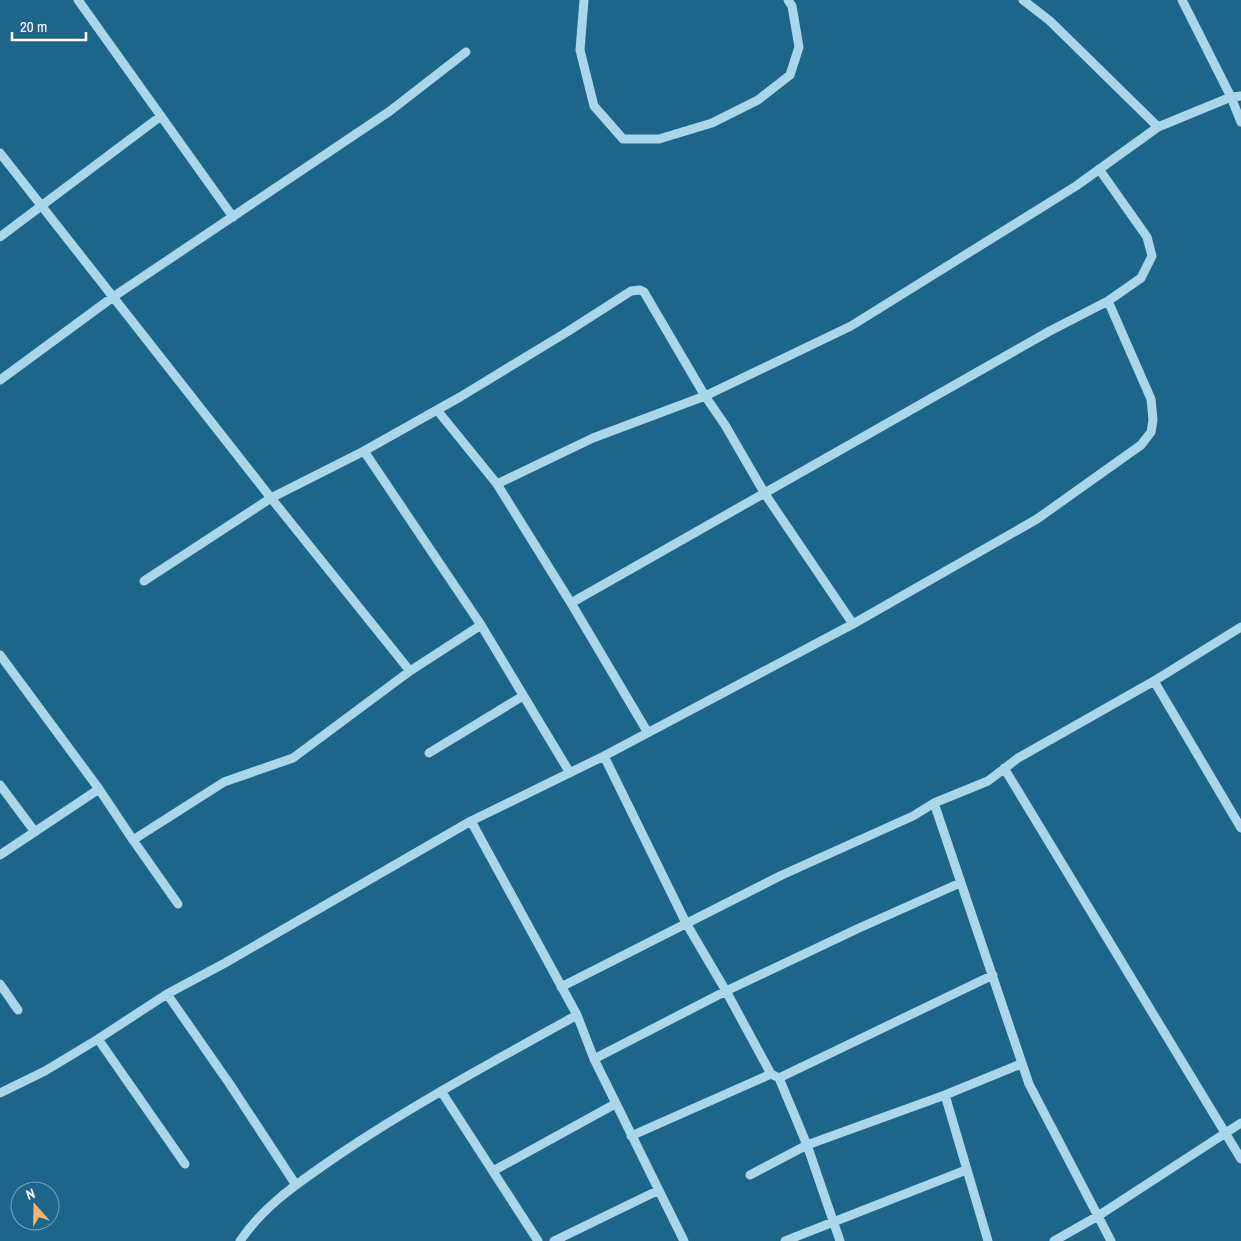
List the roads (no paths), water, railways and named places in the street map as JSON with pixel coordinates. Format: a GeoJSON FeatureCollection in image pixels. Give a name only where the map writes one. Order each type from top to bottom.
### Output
{"type":"FeatureCollection","features":[{"type":"Feature","properties":{"kind":"street"},"geometry":{"type":"LineString","coordinates":[[78,0],[233,217]]}},
{"type":"Feature","properties":{"kind":"street"},"geometry":{"type":"LineString","coordinates":[[584,0],[580,50],[594,106],[623,139],[658,139],[712,123],[758,100],[790,75],[800,47],[792,6],[788,0]]}},
{"type":"Feature","properties":{"kind":"street"},"geometry":{"type":"LineString","coordinates":[[1023,0],[1050,21],[1158,127]]}},
{"type":"Feature","properties":{"kind":"street"},"geometry":{"type":"LineString","coordinates":[[1182,0],[1236,97],[1241,122]]}},
{"type":"Feature","properties":{"kind":"street"},"geometry":{"type":"LineString","coordinates":[[0,380],[113,297],[390,111],[466,52]]}},
{"type":"Feature","properties":{"kind":"street"},"geometry":{"type":"LineString","coordinates":[[497,484],[593,438],[705,396],[851,326],[1076,186],[1158,127],[1236,97]]}},
{"type":"Feature","properties":{"kind":"street"},"geometry":{"type":"LineString","coordinates":[[0,237],[161,116]]}},
{"type":"Feature","properties":{"kind":"street"},"geometry":{"type":"LineString","coordinates":[[0,153],[271,498],[410,671]]}},
{"type":"Feature","properties":{"kind":"street"},"geometry":{"type":"LineString","coordinates":[[572,603],[1048,332],[1108,301],[1141,278],[1152,256],[1147,237],[1099,169]]}},
{"type":"Feature","properties":{"kind":"street"},"geometry":{"type":"LineString","coordinates":[[144,581],[271,498],[364,451],[437,410],[631,291],[640,290],[644,292],[654,308],[765,494],[853,624]]}},
{"type":"Feature","properties":{"kind":"street"},"geometry":{"type":"LineString","coordinates":[[0,1093],[45,1071],[167,994],[225,964],[472,821],[604,756],[853,624],[1037,519],[1142,445],[1151,432],[1153,420],[1151,399],[1108,301]]}},
{"type":"Feature","properties":{"kind":"street"},"geometry":{"type":"LineString","coordinates":[[437,410],[497,484],[572,603],[648,733]]}},
{"type":"Feature","properties":{"kind":"street"},"geometry":{"type":"LineString","coordinates":[[364,451],[481,625],[570,773]]}},
{"type":"Feature","properties":{"kind":"street"},"geometry":{"type":"LineString","coordinates":[[133,840],[224,782],[293,758],[410,671],[481,625]]}},
{"type":"Feature","properties":{"kind":"street"},"geometry":{"type":"LineString","coordinates":[[561,987],[782,875],[913,816],[934,803],[988,781],[1026,753],[1154,682],[1241,627]]}},
{"type":"Feature","properties":{"kind":"street"},"geometry":{"type":"LineString","coordinates":[[0,655],[100,789],[178,904]]}},
{"type":"Feature","properties":{"kind":"street"},"geometry":{"type":"LineString","coordinates":[[1154,682],[1241,828]]}},
{"type":"Feature","properties":{"kind":"street"},"geometry":{"type":"LineString","coordinates":[[429,753],[523,696]]}},
{"type":"Feature","properties":{"kind":"street"},"geometry":{"type":"LineString","coordinates":[[604,756],[686,923],[775,1076],[807,1146],[840,1241]]}},
{"type":"Feature","properties":{"kind":"street"},"geometry":{"type":"LineString","coordinates":[[1004,768],[1241,1159]]}},
{"type":"Feature","properties":{"kind":"street"},"geometry":{"type":"LineString","coordinates":[[0,785],[35,832]]}},
{"type":"Feature","properties":{"kind":"street"},"geometry":{"type":"LineString","coordinates":[[0,855],[100,789]]}},
{"type":"Feature","properties":{"kind":"street"},"geometry":{"type":"LineString","coordinates":[[934,803],[1029,1084],[1110,1241]]}},
{"type":"Feature","properties":{"kind":"street"},"geometry":{"type":"LineString","coordinates":[[472,821],[577,1014],[594,1059],[615,1104],[684,1241]]}},
{"type":"Feature","properties":{"kind":"street"},"geometry":{"type":"LineString","coordinates":[[594,1059],[726,991],[960,882]]}},
{"type":"Feature","properties":{"kind":"street"},"geometry":{"type":"LineString","coordinates":[[631,1136],[775,1076],[993,975]]}},
{"type":"Feature","properties":{"kind":"street"},"geometry":{"type":"LineString","coordinates":[[0,984],[18,1010]]}},
{"type":"Feature","properties":{"kind":"street"},"geometry":{"type":"LineString","coordinates":[[167,994],[296,1185]]}},
{"type":"Feature","properties":{"kind":"street"},"geometry":{"type":"LineString","coordinates":[[240,1241],[271,1204],[358,1142],[441,1091],[577,1014]]}},
{"type":"Feature","properties":{"kind":"street"},"geometry":{"type":"LineString","coordinates":[[98,1039],[185,1164]]}},
{"type":"Feature","properties":{"kind":"street"},"geometry":{"type":"LineString","coordinates":[[750,1175],[807,1146],[945,1095],[1021,1064]]}},
{"type":"Feature","properties":{"kind":"street"},"geometry":{"type":"LineString","coordinates":[[441,1091],[538,1241]]}},
{"type":"Feature","properties":{"kind":"street"},"geometry":{"type":"LineString","coordinates":[[945,1095],[988,1241]]}},
{"type":"Feature","properties":{"kind":"street"},"geometry":{"type":"LineString","coordinates":[[493,1171],[615,1104]]}},
{"type":"Feature","properties":{"kind":"street"},"geometry":{"type":"LineString","coordinates":[[1054,1241],[1098,1216],[1241,1123]]}},
{"type":"Feature","properties":{"kind":"street"},"geometry":{"type":"LineString","coordinates":[[784,1241],[966,1170]]}},
{"type":"Feature","properties":{"kind":"street"},"geometry":{"type":"LineString","coordinates":[[554,1241],[659,1190]]}}]}
